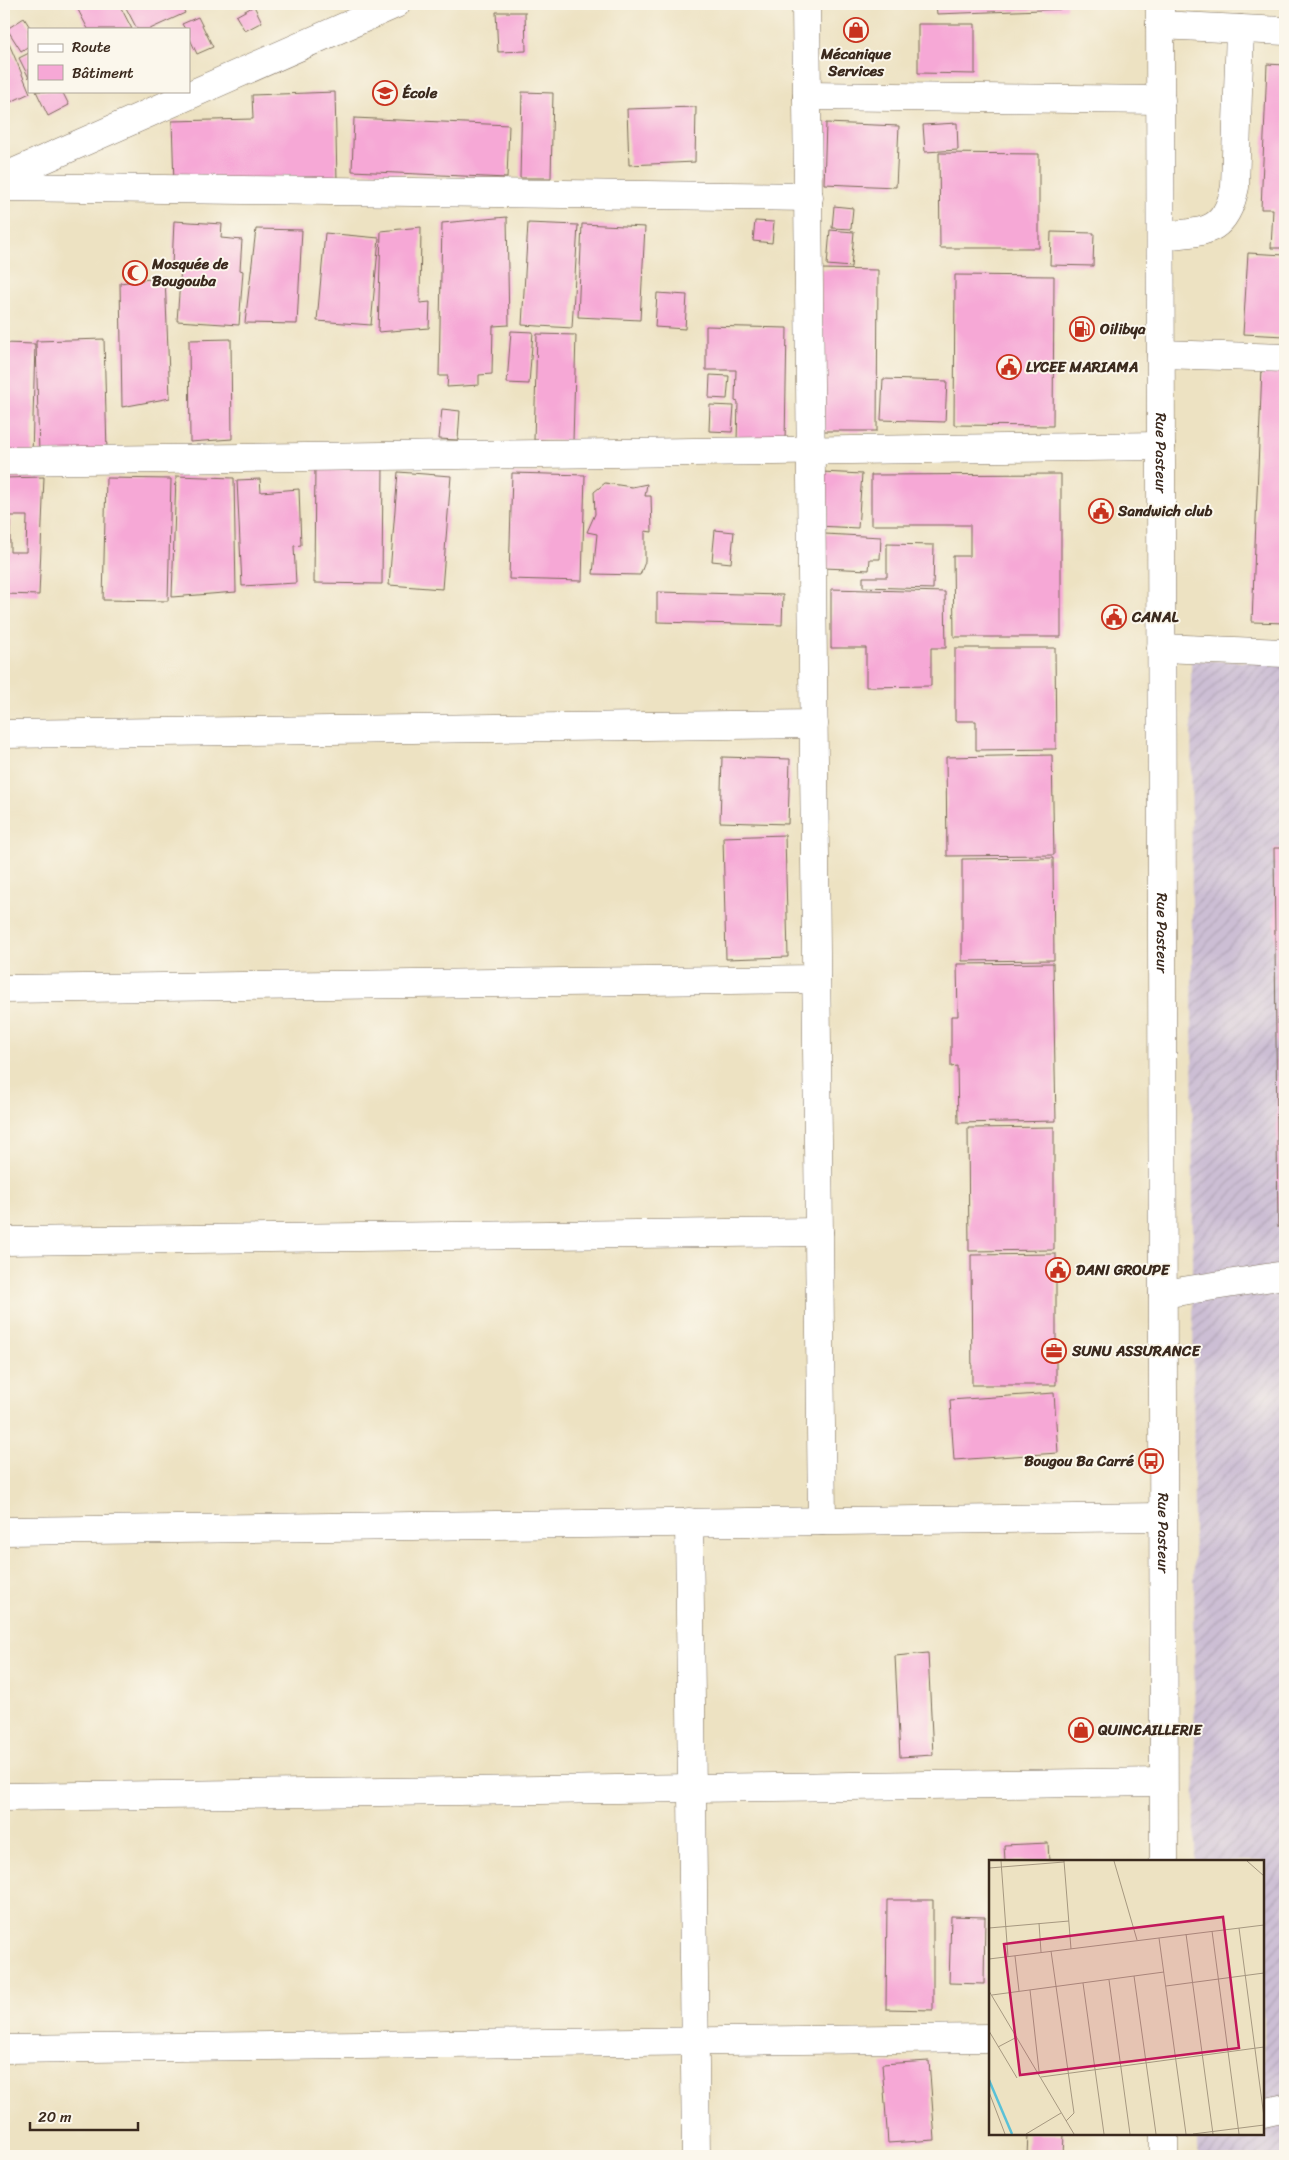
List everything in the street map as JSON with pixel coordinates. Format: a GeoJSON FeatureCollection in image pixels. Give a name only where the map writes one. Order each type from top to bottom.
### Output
{"type":"FeatureCollection","features":[{"type":"Feature","properties":{"kind":"street"},"geometry":{"type":"LineString","coordinates":[[190,91],[368,9],[396,4]]}},
{"type":"Feature","properties":{"kind":"street"},"geometry":{"type":"LineString","coordinates":[[806,4],[822,1521]]}},
{"type":"Feature","properties":{"kind":"street"},"geometry":{"type":"LineString","coordinates":[[1160,14],[1240,29],[1285,31]]}},
{"type":"Feature","properties":{"kind":"street","name":"Rue Pasteur"},"geometry":{"type":"LineString","coordinates":[[1160,14],[1162,236],[1161,648],[1164,1860]]}},
{"type":"Feature","properties":{"kind":"street"},"geometry":{"type":"LineString","coordinates":[[1162,236],[1207,230],[1223,219],[1231,206],[1235,186],[1240,29]]}},
{"type":"Feature","properties":{"kind":"street"},"geometry":{"type":"LineString","coordinates":[[4,177],[188,92]]}},
{"type":"Feature","properties":{"kind":"street"},"geometry":{"type":"LineString","coordinates":[[807,96],[1160,100]]}},
{"type":"Feature","properties":{"kind":"street"},"geometry":{"type":"LineString","coordinates":[[4,187],[808,197]]}},
{"type":"Feature","properties":{"kind":"street"},"geometry":{"type":"LineString","coordinates":[[1161,354],[1285,358]]}},
{"type":"Feature","properties":{"kind":"street"},"geometry":{"type":"LineString","coordinates":[[4,461],[1161,446]]}},
{"type":"Feature","properties":{"kind":"street"},"geometry":{"type":"LineString","coordinates":[[1161,648],[1285,653]]}},
{"type":"Feature","properties":{"kind":"street"},"geometry":{"type":"LineString","coordinates":[[4,734],[814,724]]}},
{"type":"Feature","properties":{"kind":"street"},"geometry":{"type":"LineString","coordinates":[[4,989],[816,979]]}},
{"type":"Feature","properties":{"kind":"street"},"geometry":{"type":"LineString","coordinates":[[4,1241],[819,1232]]}},
{"type":"Feature","properties":{"kind":"street"},"geometry":{"type":"LineString","coordinates":[[1163,1294],[1285,1275]]}},
{"type":"Feature","properties":{"kind":"street"},"geometry":{"type":"LineString","coordinates":[[4,1531],[1163,1517]]}},
{"type":"Feature","properties":{"kind":"street"},"geometry":{"type":"LineString","coordinates":[[689,1522],[696,2156]]}},
{"type":"Feature","properties":{"kind":"street"},"geometry":{"type":"LineString","coordinates":[[4,1797],[1163,1782]]}},
{"type":"Feature","properties":{"kind":"street"},"geometry":{"type":"LineString","coordinates":[[4,2049],[989,2038]]}},
{"type":"Feature","properties":{"kind":"street"},"geometry":{"type":"LineString","coordinates":[[1264,2112],[1285,2108]]}},
{"type":"Feature","properties":{"kind":"street"},"geometry":{"type":"LineString","coordinates":[[1164,2135],[1164,2156]]}},
{"type":"Feature","properties":{"kind":"shaded area"},"geometry":{"type":"Polygon","coordinates":[[[1191,660],[1285,663],[1285,2156],[1198,2156],[1198,2135],[1264,2135],[1264,1860],[1195,1860],[1191,660]]]}},
{"type":"Feature","properties":{"kind":"building"},"geometry":{"type":"Polygon","coordinates":[[[75,4],[119,4],[131,28],[87,28],[75,4]]]}},
{"type":"Feature","properties":{"kind":"building"},"geometry":{"type":"Polygon","coordinates":[[[124,4],[181,4],[185,13],[152,28],[136,28],[124,4]]]}},
{"type":"Feature","properties":{"kind":"building"},"geometry":{"type":"Polygon","coordinates":[[[936,4],[1067,4],[1067,9],[937,14],[936,4]]]}},
{"type":"Feature","properties":{"kind":"building"},"geometry":{"type":"Polygon","coordinates":[[[254,6],[262,22],[245,31],[236,16],[254,6]]]}},
{"type":"Feature","properties":{"kind":"building"},"geometry":{"type":"Polygon","coordinates":[[[496,12],[525,12],[526,51],[498,52],[496,12]]]}},
{"type":"Feature","properties":{"kind":"building"},"geometry":{"type":"Polygon","coordinates":[[[198,17],[213,47],[197,54],[190,39],[190,28],[184,28],[182,24],[198,17]]]}},
{"type":"Feature","properties":{"kind":"building"},"geometry":{"type":"Polygon","coordinates":[[[24,18],[30,28],[28,28],[28,47],[21,51],[7,29],[24,18]]]}},
{"type":"Feature","properties":{"kind":"building"},"geometry":{"type":"Polygon","coordinates":[[[918,24],[975,24],[975,74],[918,73],[918,24]]]}},
{"type":"Feature","properties":{"kind":"building"},"geometry":{"type":"Polygon","coordinates":[[[4,32],[30,93],[4,105],[4,32]]]}},
{"type":"Feature","properties":{"kind":"building"},"geometry":{"type":"Polygon","coordinates":[[[28,54],[28,76],[19,58],[28,54]]]}},
{"type":"Feature","properties":{"kind":"building"},"geometry":{"type":"Polygon","coordinates":[[[1267,64],[1285,65],[1285,248],[1271,248],[1273,209],[1261,209],[1267,64]]]}},
{"type":"Feature","properties":{"kind":"building"},"geometry":{"type":"Polygon","coordinates":[[[36,92],[62,92],[69,105],[48,116],[36,92]]]}},
{"type":"Feature","properties":{"kind":"building"},"geometry":{"type":"Polygon","coordinates":[[[335,92],[337,180],[174,184],[172,121],[253,119],[252,95],[335,92]]]}},
{"type":"Feature","properties":{"kind":"building"},"geometry":{"type":"Polygon","coordinates":[[[522,92],[553,93],[551,178],[520,178],[522,92]]]}},
{"type":"Feature","properties":{"kind":"building"},"geometry":{"type":"Polygon","coordinates":[[[696,107],[695,162],[629,165],[627,109],[696,107]]]}},
{"type":"Feature","properties":{"kind":"building"},"geometry":{"type":"Polygon","coordinates":[[[354,118],[509,125],[507,178],[352,171],[354,118]]]}},
{"type":"Feature","properties":{"kind":"building"},"geometry":{"type":"Polygon","coordinates":[[[826,123],[899,126],[896,187],[824,184],[826,123]]]}},
{"type":"Feature","properties":{"kind":"building"},"geometry":{"type":"Polygon","coordinates":[[[957,123],[958,150],[925,152],[923,125],[957,123]]]}},
{"type":"Feature","properties":{"kind":"building"},"geometry":{"type":"Polygon","coordinates":[[[939,153],[1039,154],[1039,248],[940,248],[939,153]]]}},
{"type":"Feature","properties":{"kind":"building"},"geometry":{"type":"Polygon","coordinates":[[[834,206],[853,208],[851,229],[832,228],[834,206]]]}},
{"type":"Feature","properties":{"kind":"building"},"geometry":{"type":"Polygon","coordinates":[[[507,217],[509,325],[493,326],[492,374],[479,375],[479,385],[447,387],[448,376],[439,376],[442,223],[507,217]]]}},
{"type":"Feature","properties":{"kind":"building"},"geometry":{"type":"Polygon","coordinates":[[[174,221],[222,224],[221,238],[242,240],[240,270],[243,271],[239,325],[177,321],[181,267],[172,266],[174,221]]]}},
{"type":"Feature","properties":{"kind":"building"},"geometry":{"type":"Polygon","coordinates":[[[755,221],[774,222],[772,243],[753,241],[755,221]]]}},
{"type":"Feature","properties":{"kind":"building"},"geometry":{"type":"Polygon","coordinates":[[[528,223],[578,225],[572,328],[522,325],[528,223]]]}},
{"type":"Feature","properties":{"kind":"building"},"geometry":{"type":"Polygon","coordinates":[[[582,224],[645,227],[640,320],[578,317],[582,224]]]}},
{"type":"Feature","properties":{"kind":"building"},"geometry":{"type":"Polygon","coordinates":[[[421,227],[420,303],[430,302],[429,328],[378,332],[381,231],[421,227]]]}},
{"type":"Feature","properties":{"kind":"building"},"geometry":{"type":"Polygon","coordinates":[[[256,229],[302,230],[297,324],[245,323],[256,229]]]}},
{"type":"Feature","properties":{"kind":"building"},"geometry":{"type":"Polygon","coordinates":[[[830,230],[854,232],[851,267],[827,265],[830,230]]]}},
{"type":"Feature","properties":{"kind":"building"},"geometry":{"type":"Polygon","coordinates":[[[1051,232],[1094,233],[1093,266],[1050,265],[1051,232]]]}},
{"type":"Feature","properties":{"kind":"building"},"geometry":{"type":"Polygon","coordinates":[[[325,233],[379,238],[371,325],[317,321],[325,233]]]}},
{"type":"Feature","properties":{"kind":"building"},"geometry":{"type":"Polygon","coordinates":[[[1248,253],[1285,255],[1285,336],[1243,334],[1248,253]]]}},
{"type":"Feature","properties":{"kind":"building"},"geometry":{"type":"Polygon","coordinates":[[[821,269],[878,270],[877,431],[820,431],[821,269]]]}},
{"type":"Feature","properties":{"kind":"building"},"geometry":{"type":"Polygon","coordinates":[[[955,275],[1054,276],[1053,426],[954,425],[955,275]]]}},
{"type":"Feature","properties":{"kind":"building"},"geometry":{"type":"Polygon","coordinates":[[[165,277],[170,398],[122,407],[120,283],[165,277]]]}},
{"type":"Feature","properties":{"kind":"building"},"geometry":{"type":"Polygon","coordinates":[[[657,293],[687,295],[685,329],[655,327],[657,293]]]}},
{"type":"Feature","properties":{"kind":"building"},"geometry":{"type":"Polygon","coordinates":[[[706,326],[787,328],[785,442],[737,440],[738,402],[735,401],[736,370],[706,370],[706,326]]]}},
{"type":"Feature","properties":{"kind":"building"},"geometry":{"type":"Polygon","coordinates":[[[511,331],[533,332],[529,384],[507,383],[511,331]]]}},
{"type":"Feature","properties":{"kind":"building"},"geometry":{"type":"Polygon","coordinates":[[[537,334],[576,335],[573,441],[534,440],[537,334]]]}},
{"type":"Feature","properties":{"kind":"building"},"geometry":{"type":"Polygon","coordinates":[[[104,339],[107,452],[39,454],[36,341],[104,339]]]}},
{"type":"Feature","properties":{"kind":"building"},"geometry":{"type":"Polygon","coordinates":[[[231,339],[232,439],[190,442],[189,340],[231,339]]]}},
{"type":"Feature","properties":{"kind":"building"},"geometry":{"type":"Polygon","coordinates":[[[4,343],[35,344],[32,456],[4,455],[4,343]]]}},
{"type":"Feature","properties":{"kind":"building"},"geometry":{"type":"Polygon","coordinates":[[[1262,367],[1285,368],[1285,623],[1252,622],[1262,367]]]}},
{"type":"Feature","properties":{"kind":"building"},"geometry":{"type":"Polygon","coordinates":[[[710,375],[729,376],[727,399],[709,398],[710,375]]]}},
{"type":"Feature","properties":{"kind":"building"},"geometry":{"type":"Polygon","coordinates":[[[883,379],[947,381],[945,422],[881,420],[883,379]]]}},
{"type":"Feature","properties":{"kind":"building"},"geometry":{"type":"Polygon","coordinates":[[[710,405],[734,406],[732,432],[709,431],[710,405]]]}},
{"type":"Feature","properties":{"kind":"building"},"geometry":{"type":"Polygon","coordinates":[[[442,409],[460,411],[458,440],[439,439],[442,409]]]}},
{"type":"Feature","properties":{"kind":"building"},"geometry":{"type":"Polygon","coordinates":[[[315,463],[383,464],[382,584],[314,583],[315,463]]]}},
{"type":"Feature","properties":{"kind":"building"},"geometry":{"type":"Polygon","coordinates":[[[398,472],[451,476],[442,589],[389,585],[398,472]]]}},
{"type":"Feature","properties":{"kind":"building"},"geometry":{"type":"Polygon","coordinates":[[[822,472],[862,474],[858,528],[818,526],[822,472]]]}},
{"type":"Feature","properties":{"kind":"building"},"geometry":{"type":"Polygon","coordinates":[[[512,473],[585,475],[582,581],[509,579],[512,473]]]}},
{"type":"Feature","properties":{"kind":"building"},"geometry":{"type":"Polygon","coordinates":[[[1061,474],[1061,637],[954,637],[953,556],[970,556],[970,525],[871,525],[871,475],[1061,474]]]}},
{"type":"Feature","properties":{"kind":"building"},"geometry":{"type":"Polygon","coordinates":[[[176,476],[234,478],[236,592],[172,597],[176,476]]]}},
{"type":"Feature","properties":{"kind":"building"},"geometry":{"type":"Polygon","coordinates":[[[44,477],[39,595],[4,594],[4,478],[44,477]],[[10,516],[10,552],[26,552],[27,516],[10,516]]]}},
{"type":"Feature","properties":{"kind":"building"},"geometry":{"type":"Polygon","coordinates":[[[106,478],[171,479],[168,601],[103,600],[106,478]]]}},
{"type":"Feature","properties":{"kind":"building"},"geometry":{"type":"Polygon","coordinates":[[[260,479],[261,492],[299,489],[301,545],[294,546],[296,583],[242,586],[237,480],[260,479]]]}},
{"type":"Feature","properties":{"kind":"building"},"geometry":{"type":"Polygon","coordinates":[[[605,483],[632,487],[647,484],[645,496],[651,496],[652,532],[645,531],[645,562],[640,575],[593,574],[597,534],[587,532],[595,514],[594,492],[605,483]]]}},
{"type":"Feature","properties":{"kind":"building"},"geometry":{"type":"Polygon","coordinates":[[[715,530],[734,532],[731,563],[712,561],[715,530]]]}},
{"type":"Feature","properties":{"kind":"building"},"geometry":{"type":"Polygon","coordinates":[[[825,534],[881,537],[880,559],[870,559],[869,570],[824,568],[825,534]]]}},
{"type":"Feature","properties":{"kind":"building"},"geometry":{"type":"Polygon","coordinates":[[[887,544],[934,545],[933,589],[863,587],[863,577],[887,577],[887,544]]]}},
{"type":"Feature","properties":{"kind":"building"},"geometry":{"type":"Polygon","coordinates":[[[831,589],[945,592],[946,648],[931,648],[931,686],[866,687],[866,648],[831,648],[831,589]]]}},
{"type":"Feature","properties":{"kind":"building"},"geometry":{"type":"Polygon","coordinates":[[[657,592],[783,595],[782,625],[657,622],[657,592]]]}},
{"type":"Feature","properties":{"kind":"building"},"geometry":{"type":"Polygon","coordinates":[[[955,648],[1055,648],[1056,749],[976,750],[976,721],[955,721],[955,648]]]}},
{"type":"Feature","properties":{"kind":"building"},"geometry":{"type":"Polygon","coordinates":[[[1052,755],[1054,855],[947,856],[946,757],[1052,755]]]}},
{"type":"Feature","properties":{"kind":"building"},"geometry":{"type":"Polygon","coordinates":[[[722,757],[790,759],[788,824],[720,822],[722,757]]]}},
{"type":"Feature","properties":{"kind":"building"},"geometry":{"type":"Polygon","coordinates":[[[785,835],[788,957],[726,959],[723,837],[785,835]]]}},
{"type":"Feature","properties":{"kind":"building"},"geometry":{"type":"Polygon","coordinates":[[[1274,848],[1285,848],[1285,1227],[1278,1227],[1274,848]]]}},
{"type":"Feature","properties":{"kind":"building"},"geometry":{"type":"Polygon","coordinates":[[[1053,858],[1054,960],[962,961],[962,859],[1053,858]]]}},
{"type":"Feature","properties":{"kind":"building"},"geometry":{"type":"Polygon","coordinates":[[[1053,963],[1056,1121],[958,1123],[957,1066],[951,1067],[951,1016],[958,1016],[957,964],[1053,963]]]}},
{"type":"Feature","properties":{"kind":"building"},"geometry":{"type":"Polygon","coordinates":[[[1054,1127],[1054,1250],[969,1251],[968,1128],[1054,1127]]]}},
{"type":"Feature","properties":{"kind":"building"},"geometry":{"type":"Polygon","coordinates":[[[1056,1254],[1056,1385],[972,1385],[971,1255],[1056,1254]]]}},
{"type":"Feature","properties":{"kind":"building"},"geometry":{"type":"Polygon","coordinates":[[[1054,1393],[1058,1453],[954,1460],[950,1400],[1054,1393]]]}},
{"type":"Feature","properties":{"kind":"building"},"geometry":{"type":"Polygon","coordinates":[[[928,1653],[933,1755],[900,1757],[895,1656],[928,1653]]]}},
{"type":"Feature","properties":{"kind":"building"},"geometry":{"type":"Polygon","coordinates":[[[1048,1843],[1049,1860],[1005,1860],[1004,1845],[1048,1843]]]}},
{"type":"Feature","properties":{"kind":"building"},"geometry":{"type":"Polygon","coordinates":[[[887,1900],[933,1900],[933,2010],[886,2009],[887,1900]]]}},
{"type":"Feature","properties":{"kind":"building"},"geometry":{"type":"Polygon","coordinates":[[[951,1916],[985,1917],[984,1984],[949,1983],[951,1916]]]}},
{"type":"Feature","properties":{"kind":"building"},"geometry":{"type":"Polygon","coordinates":[[[929,2061],[935,2140],[888,2143],[882,2064],[929,2061]]]}},
{"type":"Feature","properties":{"kind":"building"},"geometry":{"type":"Polygon","coordinates":[[[1028,2135],[1064,2135],[1063,2156],[1027,2156],[1028,2135]]]}},
{"type":"Feature","properties":{"kind":"place","name":"Mécanique Services"},"geometry":{"type":"Point","coordinates":[856,30]}},
{"type":"Feature","properties":{"kind":"place","name":"École"},"geometry":{"type":"Point","coordinates":[385,93]}},
{"type":"Feature","properties":{"kind":"place","name":"Mosquée de Bougouba"},"geometry":{"type":"Point","coordinates":[135,273]}},
{"type":"Feature","properties":{"kind":"place","name":"Oilibya"},"geometry":{"type":"Point","coordinates":[1082,329]}},
{"type":"Feature","properties":{"kind":"place","name":"LYCEE MARIAMA"},"geometry":{"type":"Point","coordinates":[1009,367]}},
{"type":"Feature","properties":{"kind":"place","name":"Sandwich club"},"geometry":{"type":"Point","coordinates":[1101,511]}},
{"type":"Feature","properties":{"kind":"place","name":"CANAL"},"geometry":{"type":"Point","coordinates":[1114,617]}},
{"type":"Feature","properties":{"kind":"place","name":"DANI GROUPE"},"geometry":{"type":"Point","coordinates":[1058,1270]}},
{"type":"Feature","properties":{"kind":"place","name":"SUNU ASSURANCE"},"geometry":{"type":"Point","coordinates":[1054,1351]}},
{"type":"Feature","properties":{"kind":"place","name":"Bougou Ba Carré"},"geometry":{"type":"Point","coordinates":[1151,1461]}},
{"type":"Feature","properties":{"kind":"place","name":"QUINCAILLERIE"},"geometry":{"type":"Point","coordinates":[1081,1730]}}]}
